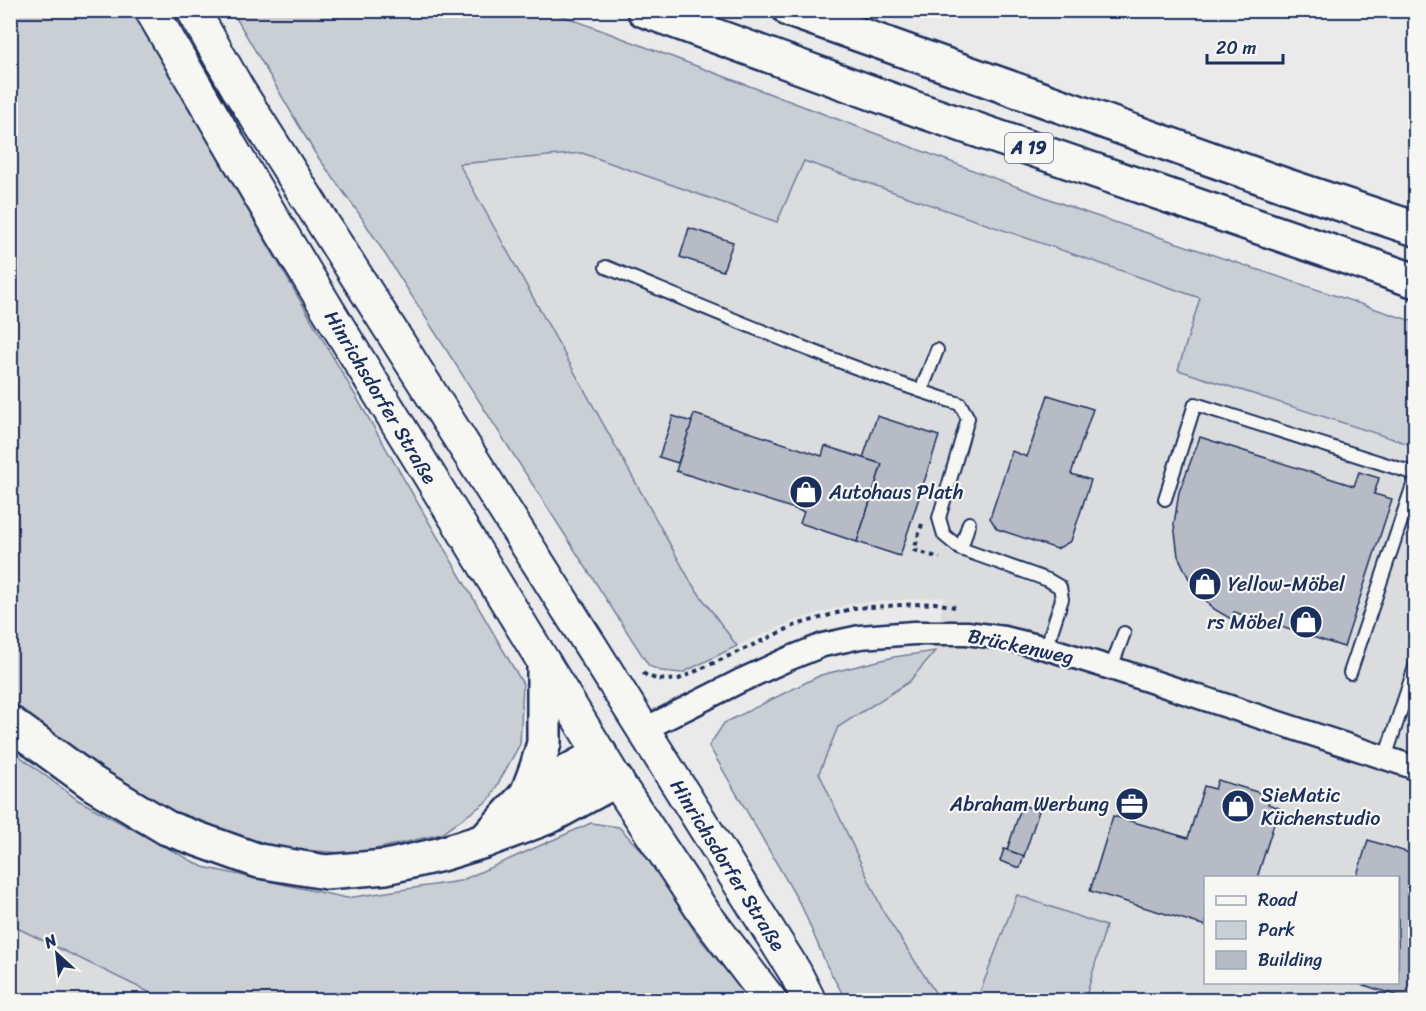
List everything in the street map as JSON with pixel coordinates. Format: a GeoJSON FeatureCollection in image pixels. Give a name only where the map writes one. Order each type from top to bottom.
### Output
{"type":"FeatureCollection","features":[{"type":"Feature","properties":{"kind":"highway","name":"A 19"},"geometry":{"type":"LineString","coordinates":[[644,10],[919,110],[1416,281]]}},
{"type":"Feature","properties":{"kind":"highway","name":"A 19"},"geometry":{"type":"LineString","coordinates":[[790,10],[1216,161],[1416,229]]}},
{"type":"Feature","properties":{"kind":"highway"},"geometry":{"type":"LineString","coordinates":[[484,842],[527,794],[537,767],[543,743],[544,664]]}},
{"type":"Feature","properties":{"kind":"highway"},"geometry":{"type":"LineString","coordinates":[[10,723],[92,783],[166,828],[259,861],[326,872],[386,867],[484,842],[550,816],[608,767]]}},
{"type":"Feature","properties":{"kind":"highway"},"geometry":{"type":"LineString","coordinates":[[527,794],[608,767]]}},
{"type":"Feature","properties":{"kind":"main road","name":"Hinrichsdorfer Straße"},"geometry":{"type":"LineString","coordinates":[[152,10],[296,257],[608,767],[704,913],[770,1000]]}},
{"type":"Feature","properties":{"kind":"main road","name":"Hinrichsdorfer Straße"},"geometry":{"type":"LineString","coordinates":[[193,10],[243,98],[588,641],[795,972],[809,1000]]}},
{"type":"Feature","properties":{"kind":"main road","name":"Brückenweg"},"geometry":{"type":"LineString","coordinates":[[608,767],[643,730]]}},
{"type":"Feature","properties":{"kind":"street","name":"Brückenweg"},"geometry":{"type":"LineString","coordinates":[[643,730],[788,659],[823,645],[860,637],[914,633],[968,633],[1004,638],[1046,648],[1416,768]]}},
{"type":"Feature","properties":{"kind":"lane"},"geometry":{"type":"LineString","coordinates":[[606,267],[796,345],[921,392],[960,404],[968,418],[939,518],[944,535],[961,549],[1048,580],[1060,587],[1062,599],[1046,648]]}},
{"type":"Feature","properties":{"kind":"lane"},"geometry":{"type":"LineString","coordinates":[[921,392],[937,350]]}},
{"type":"Feature","properties":{"kind":"lane"},"geometry":{"type":"LineString","coordinates":[[1165,498],[1195,404],[1416,475],[1350,673]]}},
{"type":"Feature","properties":{"kind":"lane"},"geometry":{"type":"LineString","coordinates":[[961,549],[969,523]]}},
{"type":"Feature","properties":{"kind":"lane"},"geometry":{"type":"LineString","coordinates":[[1111,668],[1124,633]]}},
{"type":"Feature","properties":{"kind":"lane"},"geometry":{"type":"LineString","coordinates":[[1385,758],[1410,702],[1416,664]]}},
{"type":"Feature","properties":{"kind":"shaded area"},"geometry":{"type":"Polygon","coordinates":[[[582,153],[776,222],[804,161],[1201,298],[1178,371],[1415,446],[1415,1000],[1085,1000],[1106,926],[1016,896],[977,1000],[940,1000],[884,913],[819,773],[837,727],[909,682],[935,651],[944,597],[853,603],[793,621],[737,646],[692,584],[458,164],[582,153]]]}},
{"type":"Feature","properties":{"kind":"shaded area"},"geometry":{"type":"Polygon","coordinates":[[[11,925],[165,1000],[11,1000],[11,925]]]}},
{"type":"Feature","properties":{"kind":"green space"},"geometry":{"type":"Polygon","coordinates":[[[11,11],[132,11],[523,684],[520,744],[489,800],[441,834],[354,854],[268,847],[176,816],[98,767],[11,704],[11,11]]]}},
{"type":"Feature","properties":{"kind":"green space"},"geometry":{"type":"Polygon","coordinates":[[[232,11],[550,11],[1087,213],[1415,322],[1415,446],[1178,370],[1200,298],[804,161],[777,222],[582,153],[459,164],[692,584],[737,646],[682,673],[661,671],[649,666],[358,212],[315,153],[232,11]]]}},
{"type":"Feature","properties":{"kind":"green space"},"geometry":{"type":"Polygon","coordinates":[[[935,651],[909,682],[838,727],[819,773],[884,913],[940,1000],[846,1000],[827,966],[802,907],[709,746],[724,723],[821,675],[894,657],[935,651]]]}},
{"type":"Feature","properties":{"kind":"green space"},"geometry":{"type":"Polygon","coordinates":[[[10,749],[78,800],[203,867],[347,898],[460,881],[591,823],[619,827],[649,859],[697,935],[750,1000],[165,1000],[11,925],[10,749]]]}},
{"type":"Feature","properties":{"kind":"green space"},"geometry":{"type":"Polygon","coordinates":[[[1017,895],[1106,926],[1085,1000],[977,1000],[1017,895]]]}},
{"type":"Feature","properties":{"kind":"building"},"geometry":{"type":"Polygon","coordinates":[[[689,228],[733,242],[723,271],[680,257],[689,228]]]}},
{"type":"Feature","properties":{"kind":"building"},"geometry":{"type":"Polygon","coordinates":[[[1048,395],[1093,409],[1071,474],[1091,480],[1071,541],[1057,549],[997,529],[990,518],[1012,451],[1027,457],[1048,395]]]}},
{"type":"Feature","properties":{"kind":"building","name":"Autohaus Plath"},"geometry":{"type":"Polygon","coordinates":[[[694,414],[822,456],[825,446],[882,464],[857,542],[800,523],[804,512],[676,471],[694,414]]]}},
{"type":"Feature","properties":{"kind":"building"},"geometry":{"type":"Polygon","coordinates":[[[673,416],[692,422],[678,463],[659,457],[673,416]]]}},
{"type":"Feature","properties":{"kind":"building"},"geometry":{"type":"Polygon","coordinates":[[[877,416],[939,436],[900,556],[857,542],[882,464],[863,458],[877,416]]]}},
{"type":"Feature","properties":{"kind":"building"},"geometry":{"type":"Polygon","coordinates":[[[1200,437],[1354,486],[1359,472],[1379,478],[1374,494],[1392,499],[1344,647],[1234,612],[1231,619],[1214,609],[1193,587],[1178,556],[1174,524],[1179,492],[1200,437]]]}},
{"type":"Feature","properties":{"kind":"building"},"geometry":{"type":"Polygon","coordinates":[[[1218,780],[1270,796],[1268,804],[1279,808],[1258,876],[1204,876],[1204,925],[1090,891],[1113,816],[1188,838],[1204,786],[1215,789],[1218,780]]]}},
{"type":"Feature","properties":{"kind":"building"},"geometry":{"type":"Polygon","coordinates":[[[1022,805],[1039,811],[1024,856],[1007,850],[1022,805]]]}},
{"type":"Feature","properties":{"kind":"building"},"geometry":{"type":"Polygon","coordinates":[[[1368,840],[1416,855],[1416,1000],[1360,984],[1399,984],[1399,876],[1357,876],[1368,840]]]}},
{"type":"Feature","properties":{"kind":"building"},"geometry":{"type":"Polygon","coordinates":[[[1004,849],[1024,856],[1020,868],[1000,861],[1004,849]]]}},
{"type":"Feature","properties":{"kind":"place","name":"Autohaus Plath"},"geometry":{"type":"Point","coordinates":[806,492]}},
{"type":"Feature","properties":{"kind":"place","name":"Yellow-Möbel"},"geometry":{"type":"Point","coordinates":[1205,584]}},
{"type":"Feature","properties":{"kind":"place","name":"rs Möbel"},"geometry":{"type":"Point","coordinates":[1306,622]}},
{"type":"Feature","properties":{"kind":"place","name":"Abraham Werbung"},"geometry":{"type":"Point","coordinates":[1132,804]}},
{"type":"Feature","properties":{"kind":"place","name":"SieMatic Küchenstudio"},"geometry":{"type":"Point","coordinates":[1238,806]}}]}
